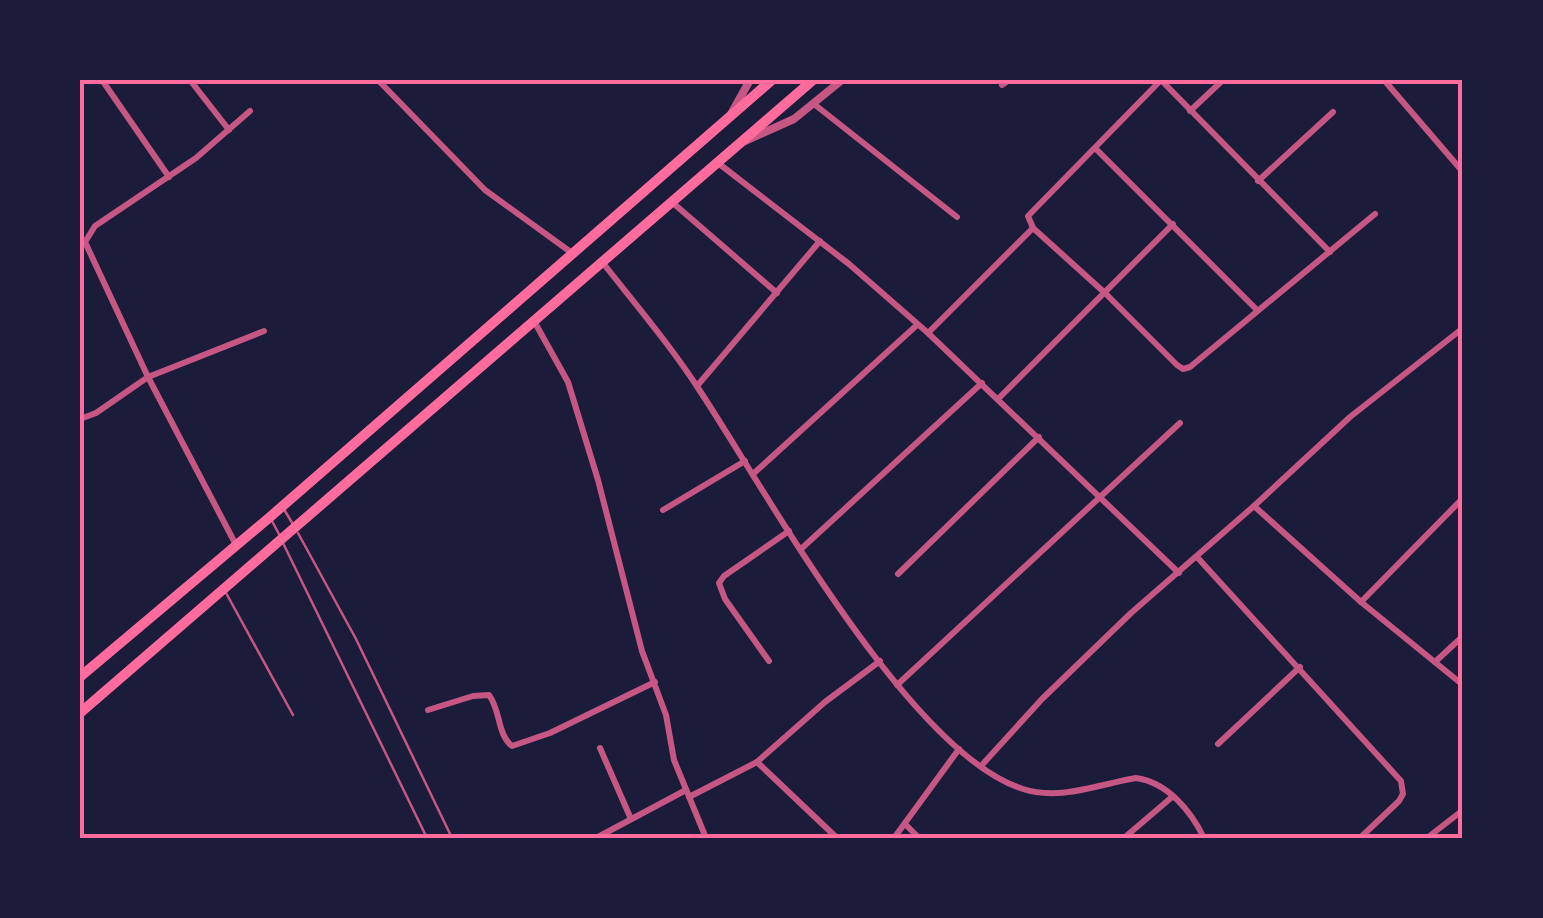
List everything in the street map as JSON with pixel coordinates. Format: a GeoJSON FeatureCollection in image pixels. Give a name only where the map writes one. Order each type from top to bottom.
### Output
{"type":"FeatureCollection","features":[{"type":"Feature","properties":{"kind":"highway"},"geometry":{"type":"LineString","coordinates":[[80,677],[772,80]]}},
{"type":"Feature","properties":{"kind":"highway"},"geometry":{"type":"LineString","coordinates":[[80,713],[813,80]]}},
{"type":"Feature","properties":{"kind":"street"},"geometry":{"type":"LineString","coordinates":[[102,80],[169,177]]}},
{"type":"Feature","properties":{"kind":"street"},"geometry":{"type":"LineString","coordinates":[[190,80],[229,131]]}},
{"type":"Feature","properties":{"kind":"street"},"geometry":{"type":"LineString","coordinates":[[378,80],[485,190],[572,253]]}},
{"type":"Feature","properties":{"kind":"street"},"geometry":{"type":"LineString","coordinates":[[728,118],[750,80]]}},
{"type":"Feature","properties":{"kind":"street"},"geometry":{"type":"LineString","coordinates":[[741,142],[769,133],[842,80]]}},
{"type":"Feature","properties":{"kind":"street"},"geometry":{"type":"LineString","coordinates":[[1330,252],[1161,80],[1028,216],[1033,228],[1183,368],[1190,367],[1256,309],[1330,252],[1375,214]]}},
{"type":"Feature","properties":{"kind":"street"},"geometry":{"type":"LineString","coordinates":[[1190,112],[1223,80]]}},
{"type":"Feature","properties":{"kind":"street"},"geometry":{"type":"LineString","coordinates":[[1384,80],[1463,172]]}},
{"type":"Feature","properties":{"kind":"street"},"geometry":{"type":"LineString","coordinates":[[814,104],[957,217]]}},
{"type":"Feature","properties":{"kind":"street"},"geometry":{"type":"LineString","coordinates":[[236,545],[148,377],[83,240],[95,226],[169,177],[250,111]]}},
{"type":"Feature","properties":{"kind":"street"},"geometry":{"type":"LineString","coordinates":[[1258,181],[1333,112]]}},
{"type":"Feature","properties":{"kind":"street"},"geometry":{"type":"LineString","coordinates":[[1096,149],[1256,309]]}},
{"type":"Feature","properties":{"kind":"street"},"geometry":{"type":"LineString","coordinates":[[718,162],[820,241],[928,333],[1179,572]]}},
{"type":"Feature","properties":{"kind":"street"},"geometry":{"type":"LineString","coordinates":[[672,202],[778,293]]}},
{"type":"Feature","properties":{"kind":"street"},"geometry":{"type":"LineString","coordinates":[[998,398],[1174,224]]}},
{"type":"Feature","properties":{"kind":"street"},"geometry":{"type":"LineString","coordinates":[[928,333],[1033,228]]}},
{"type":"Feature","properties":{"kind":"street"},"geometry":{"type":"LineString","coordinates":[[697,386],[820,241]]}},
{"type":"Feature","properties":{"kind":"street"},"geometry":{"type":"LineString","coordinates":[[602,262],[697,386],[788,532],[922,716],[982,766],[1023,789],[1046,794],[1136,778],[1149,780],[1186,809],[1204,838]]}},
{"type":"Feature","properties":{"kind":"street"},"geometry":{"type":"LineString","coordinates":[[534,321],[568,382],[642,650],[687,794],[706,838]]}},
{"type":"Feature","properties":{"kind":"street"},"geometry":{"type":"LineString","coordinates":[[753,474],[917,325]]}},
{"type":"Feature","properties":{"kind":"street"},"geometry":{"type":"LineString","coordinates":[[982,766],[1075,666],[1350,417],[1463,328]]}},
{"type":"Feature","properties":{"kind":"street"},"geometry":{"type":"LineString","coordinates":[[80,420],[148,377],[264,331]]}},
{"type":"Feature","properties":{"kind":"street"},"geometry":{"type":"LineString","coordinates":[[800,549],[982,383]]}},
{"type":"Feature","properties":{"kind":"street"},"geometry":{"type":"LineString","coordinates":[[897,685],[1180,424]]}},
{"type":"Feature","properties":{"kind":"street"},"geometry":{"type":"LineString","coordinates":[[898,574],[1038,437]]}},
{"type":"Feature","properties":{"kind":"street"},"geometry":{"type":"LineString","coordinates":[[663,510],[745,461]]}},
{"type":"Feature","properties":{"kind":"street"},"geometry":{"type":"LineString","coordinates":[[1361,602],[1463,498]]}},
{"type":"Feature","properties":{"kind":"street"},"geometry":{"type":"LineString","coordinates":[[1254,506],[1361,602],[1463,685]]}},
{"type":"Feature","properties":{"kind":"street"},"geometry":{"type":"LineString","coordinates":[[769,662],[725,599],[719,583],[788,532]]}},
{"type":"Feature","properties":{"kind":"street"},"geometry":{"type":"LineString","coordinates":[[1197,557],[1401,781],[1404,788],[1399,802],[1360,838]]}},
{"type":"Feature","properties":{"kind":"street"},"geometry":{"type":"LineString","coordinates":[[1435,662],[1463,636]]}},
{"type":"Feature","properties":{"kind":"street"},"geometry":{"type":"LineString","coordinates":[[596,838],[758,762],[824,702],[880,661]]}},
{"type":"Feature","properties":{"kind":"street"},"geometry":{"type":"LineString","coordinates":[[1218,744],[1300,667]]}},
{"type":"Feature","properties":{"kind":"street"},"geometry":{"type":"LineString","coordinates":[[428,710],[473,696],[490,695],[503,738],[512,746],[550,733],[654,682]]}},
{"type":"Feature","properties":{"kind":"street"},"geometry":{"type":"LineString","coordinates":[[600,748],[631,819]]}},
{"type":"Feature","properties":{"kind":"street"},"geometry":{"type":"LineString","coordinates":[[894,838],[959,749]]}},
{"type":"Feature","properties":{"kind":"street"},"geometry":{"type":"LineString","coordinates":[[758,762],[837,838]]}},
{"type":"Feature","properties":{"kind":"street"},"geometry":{"type":"LineString","coordinates":[[1124,838],[1172,797]]}},
{"type":"Feature","properties":{"kind":"street"},"geometry":{"type":"LineString","coordinates":[[1427,838],[1463,810]]}},
{"type":"Feature","properties":{"kind":"street"},"geometry":{"type":"LineString","coordinates":[[905,824],[919,838]]}},
{"type":"Feature","properties":{"kind":"lane"},"geometry":{"type":"LineString","coordinates":[[282,506],[349,625],[452,838]]}},
{"type":"Feature","properties":{"kind":"lane"},"geometry":{"type":"LineString","coordinates":[[270,517],[428,838]]}},
{"type":"Feature","properties":{"kind":"lane"},"geometry":{"type":"LineString","coordinates":[[224,590],[293,715]]}}]}
